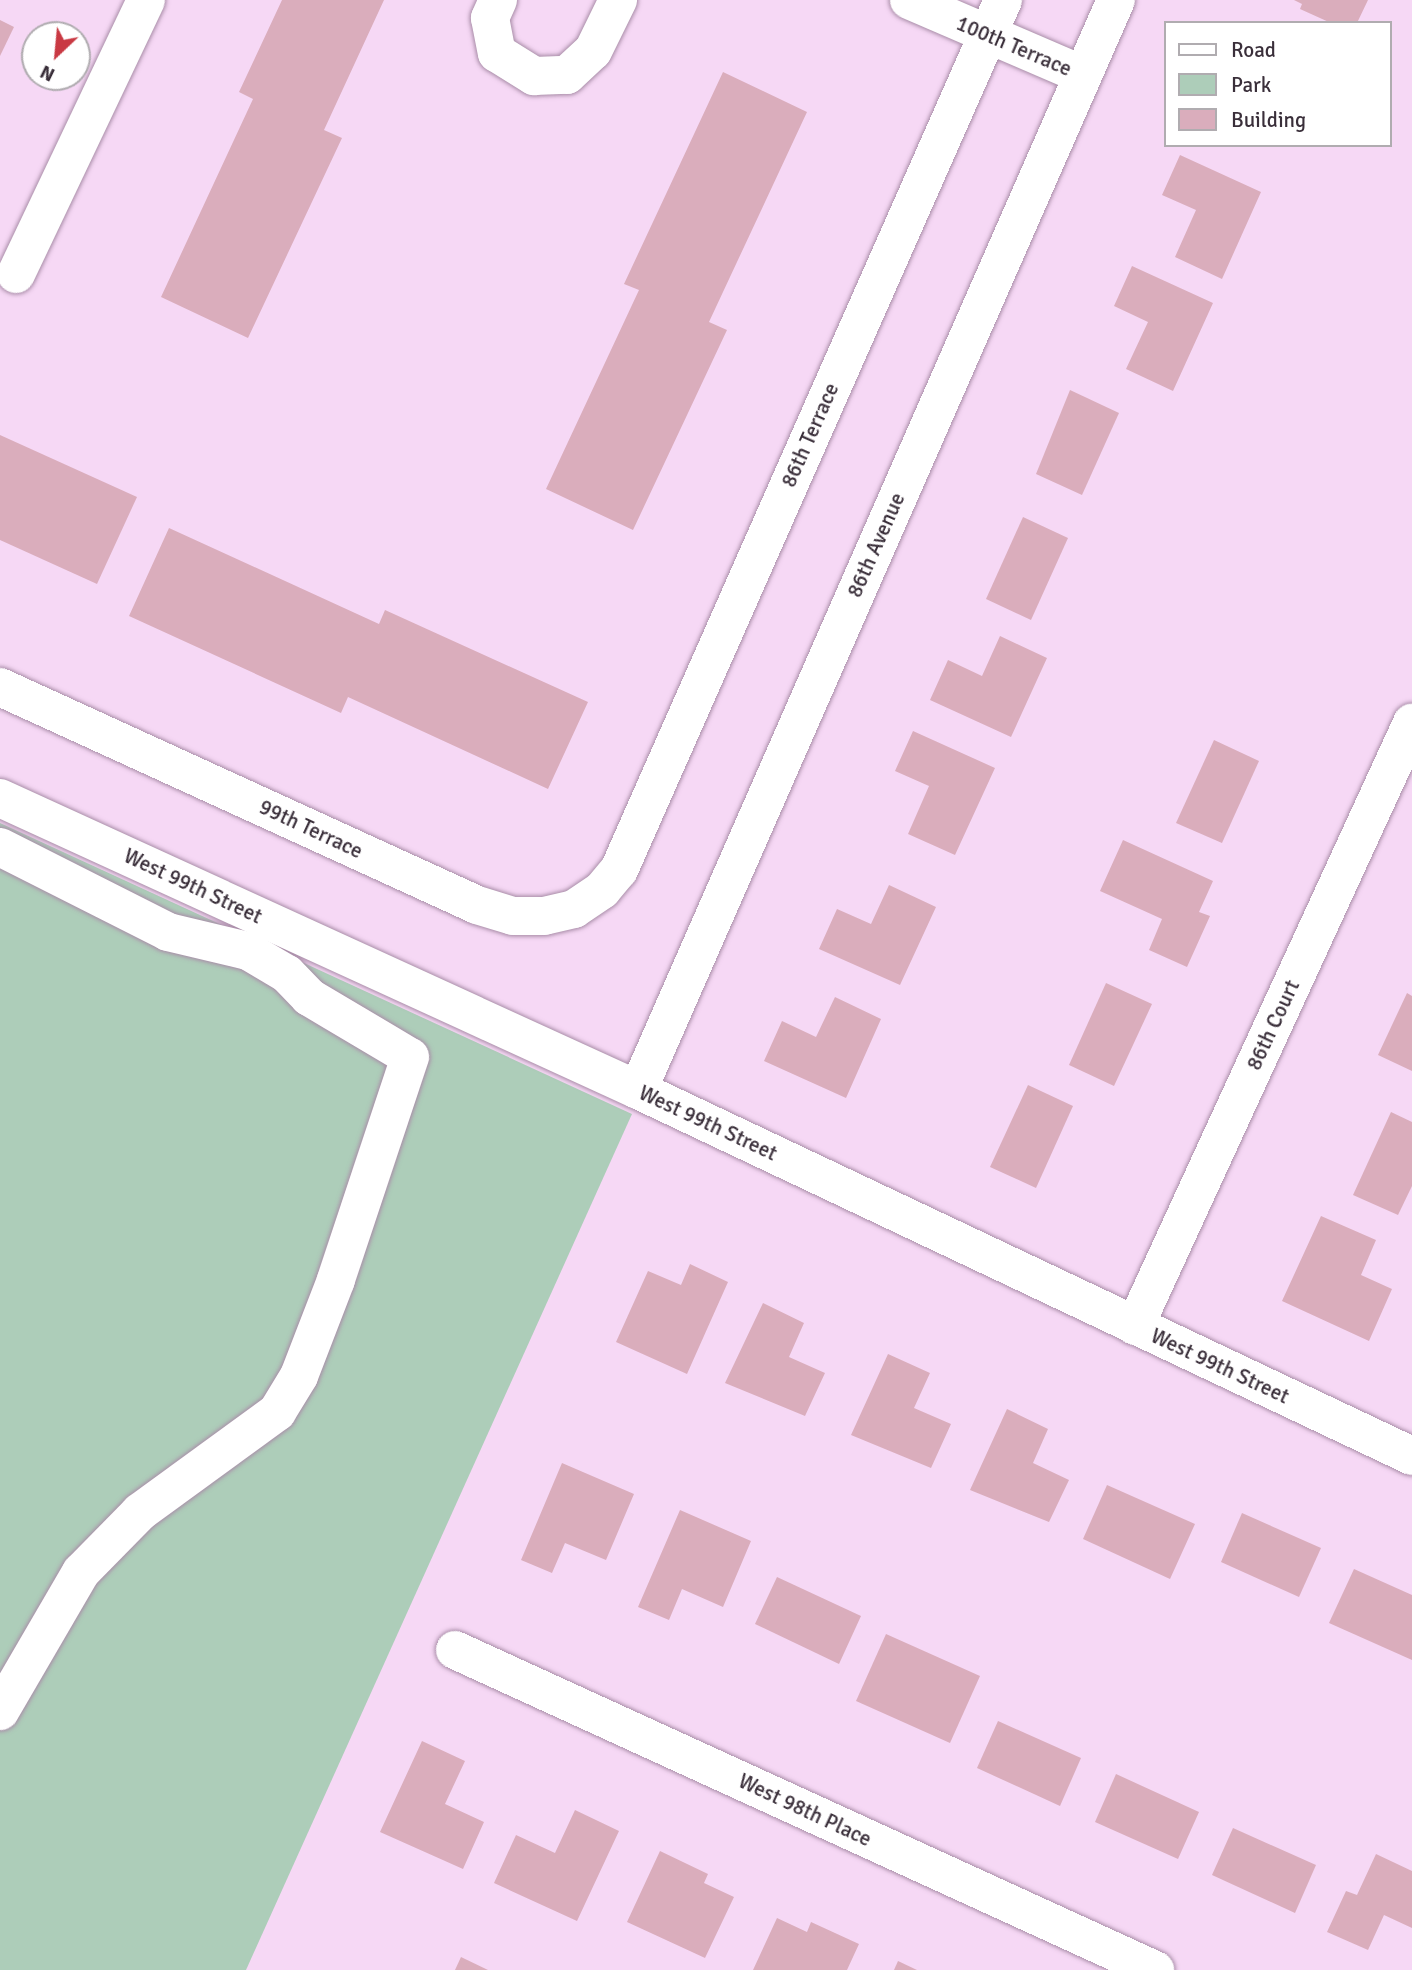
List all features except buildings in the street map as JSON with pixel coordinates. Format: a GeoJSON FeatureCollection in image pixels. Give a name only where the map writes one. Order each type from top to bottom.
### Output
{"type":"FeatureCollection","features":[{"type":"Feature","properties":{"kind":"street"},"geometry":{"type":"LineString","coordinates":[[16,274],[146,0]]}},
{"type":"Feature","properties":{"kind":"street"},"geometry":{"type":"LineString","coordinates":[[498,0],[490,18],[497,53],[534,76],[567,75],[593,51],[618,0]]}},
{"type":"Feature","properties":{"kind":"street","name":"100th Terrace"},"geometry":{"type":"LineString","coordinates":[[909,0],[1081,75]]}},
{"type":"Feature","properties":{"kind":"street","name":"86th Terrace"},"geometry":{"type":"LineString","coordinates":[[619,870],[1003,0]]}},
{"type":"Feature","properties":{"kind":"street","name":"86th Avenue"},"geometry":{"type":"LineString","coordinates":[[638,1090],[1116,0]]}},
{"type":"Feature","properties":{"kind":"street","name":"99th Terrace"},"geometry":{"type":"LineString","coordinates":[[0,687],[477,905],[513,916],[574,909],[602,890],[619,870]]}},
{"type":"Feature","properties":{"kind":"street","name":"86th Court"},"geometry":{"type":"LineString","coordinates":[[1135,1326],[1412,723]]}},
{"type":"Feature","properties":{"kind":"street","name":"West 99th Street"},"geometry":{"type":"LineString","coordinates":[[0,798],[638,1090],[1412,1456]]}},
{"type":"Feature","properties":{"kind":"street"},"geometry":{"type":"LineString","coordinates":[[0,847],[168,933],[248,951],[287,974],[309,997],[410,1057],[336,1280],[299,1376],[277,1412],[140,1512],[80,1572],[0,1710]]}},
{"type":"Feature","properties":{"kind":"street","name":"West 98th Place"},"geometry":{"type":"LineString","coordinates":[[455,1650],[1155,1970]]}},
{"type":"Feature","properties":{"kind":"green space"},"geometry":{"type":"Polygon","coordinates":[[[0,823],[632,1114],[246,1970],[0,1970],[0,823]]]}}]}
